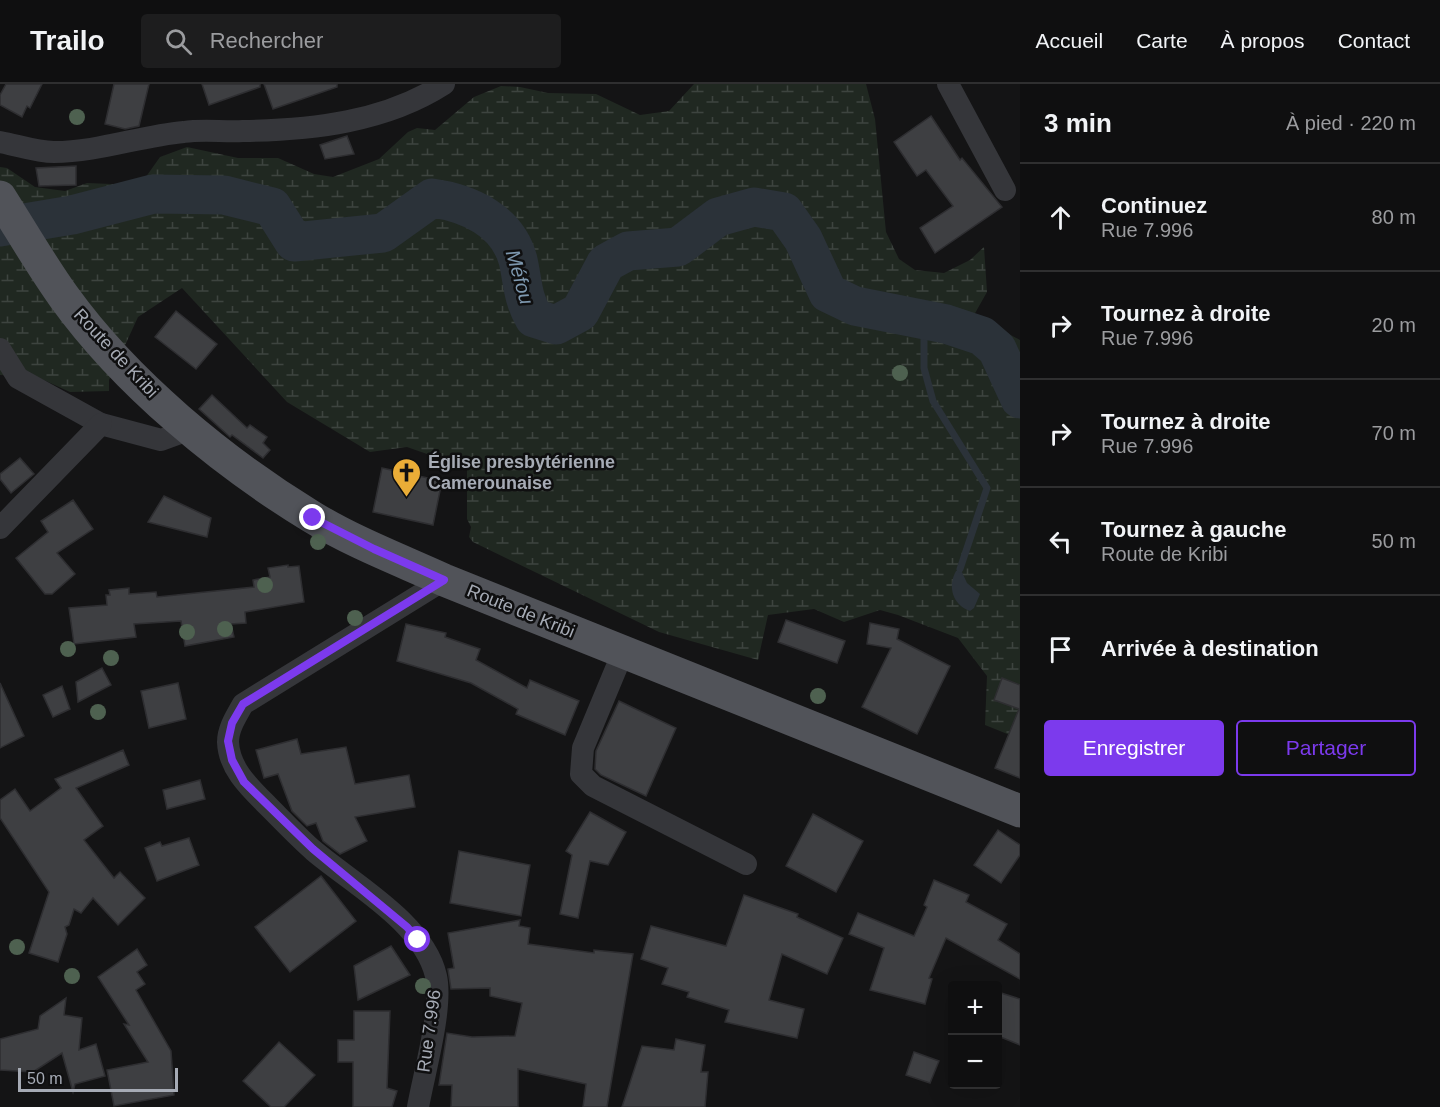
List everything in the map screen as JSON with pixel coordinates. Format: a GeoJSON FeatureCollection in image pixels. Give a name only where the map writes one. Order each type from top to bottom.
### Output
{"type":"FeatureCollection","features":[{"type":"Feature","properties":{"kind":"main road","name":"Route de Kribi"},"geometry":{"type":"LineString","coordinates":[[0,197],[64,298],[133,376],[191,429],[249,475],[313,518],[374,549],[444,580],[1020,811]]}},
{"type":"Feature","properties":{"kind":"street"},"geometry":{"type":"LineString","coordinates":[[0,142],[51,152],[87,150],[185,131],[246,131],[339,124],[398,107],[444,84]]}},
{"type":"Feature","properties":{"kind":"street"},"geometry":{"type":"LineString","coordinates":[[948,84],[1005,190]]}},
{"type":"Feature","properties":{"kind":"street"},"geometry":{"type":"LineString","coordinates":[[0,349],[9,380],[101,424],[161,440],[191,429]]}},
{"type":"Feature","properties":{"kind":"street"},"geometry":{"type":"LineString","coordinates":[[0,528],[101,424]]}},
{"type":"Feature","properties":{"kind":"street","name":"Rue 7.996"},"geometry":{"type":"LineString","coordinates":[[418,1107],[438,997],[436,976],[430,959],[407,927],[313,849],[244,782],[232,760],[228,741],[232,723],[243,704],[444,580]]}},
{"type":"Feature","properties":{"kind":"street"},"geometry":{"type":"LineString","coordinates":[[623,652],[584,748],[581,774],[593,786],[746,864]]}},
{"type":"Feature","properties":{"kind":"green space"},"geometry":{"type":"Polygon","coordinates":[[[694,84],[866,84],[875,119],[886,232],[899,259],[915,270],[944,273],[970,260],[984,247],[987,292],[974,315],[1020,340],[1020,739],[985,725],[987,676],[958,638],[898,615],[880,610],[844,622],[814,609],[768,615],[758,660],[659,632],[473,542],[469,537],[471,527],[467,519],[467,468],[407,447],[370,452],[287,402],[182,288],[138,317],[109,380],[109,391],[70,392],[35,376],[0,375],[0,167],[7,168],[35,187],[65,191],[87,183],[135,185],[143,181],[160,157],[187,147],[238,158],[278,158],[314,174],[333,177],[379,159],[408,132],[417,128],[435,130],[474,97],[501,86],[520,87],[548,93],[596,94],[640,115],[669,111],[694,84]]]}},
{"type":"Feature","properties":{"kind":"shaded area"},"geometry":{"type":"Polygon","coordinates":[[[961,570],[967,583],[980,594],[974,608],[970,611],[959,604],[953,595],[953,577],[956,571],[961,570]]]}},
{"type":"Feature","properties":{"kind":"building"},"geometry":{"type":"Polygon","coordinates":[[[6,84],[42,84],[30,108],[27,106],[22,117],[0,105],[0,95],[6,84]]]}},
{"type":"Feature","properties":{"kind":"building"},"geometry":{"type":"Polygon","coordinates":[[[114,84],[149,84],[139,126],[125,129],[105,124],[114,84]]]}},
{"type":"Feature","properties":{"kind":"building"},"geometry":{"type":"Polygon","coordinates":[[[202,84],[260,84],[260,87],[209,105],[202,84]]]}},
{"type":"Feature","properties":{"kind":"building"},"geometry":{"type":"Polygon","coordinates":[[[264,84],[337,84],[337,87],[273,109],[264,84]]]}},
{"type":"Feature","properties":{"kind":"building"},"geometry":{"type":"Polygon","coordinates":[[[931,116],[960,160],[962,158],[1002,207],[935,253],[920,228],[953,206],[926,170],[917,176],[894,142],[931,116]]]}},
{"type":"Feature","properties":{"kind":"building"},"geometry":{"type":"Polygon","coordinates":[[[347,136],[354,154],[325,159],[320,145],[347,136]]]}},
{"type":"Feature","properties":{"kind":"building"},"geometry":{"type":"Polygon","coordinates":[[[76,166],[76,185],[39,186],[36,168],[76,166]]]}},
{"type":"Feature","properties":{"kind":"building"},"geometry":{"type":"Polygon","coordinates":[[[176,311],[217,344],[196,369],[155,337],[176,311]]]}},
{"type":"Feature","properties":{"kind":"building"},"geometry":{"type":"Polygon","coordinates":[[[212,395],[247,428],[250,425],[267,437],[263,443],[270,450],[263,458],[232,435],[230,437],[199,409],[212,395]]]}},
{"type":"Feature","properties":{"kind":"building"},"geometry":{"type":"Polygon","coordinates":[[[20,458],[34,474],[11,493],[0,479],[0,474],[20,458]]]}},
{"type":"Feature","properties":{"kind":"building","name":"Église presbytérienne Camerounaise"},"geometry":{"type":"Polygon","coordinates":[[[382,468],[442,481],[433,525],[373,512],[382,468]]]}},
{"type":"Feature","properties":{"kind":"building"},"geometry":{"type":"Polygon","coordinates":[[[164,496],[211,518],[207,537],[148,522],[164,496]]]}},
{"type":"Feature","properties":{"kind":"building"},"geometry":{"type":"Polygon","coordinates":[[[73,500],[93,529],[57,553],[75,574],[52,594],[45,594],[16,558],[48,532],[41,521],[73,500]]]}},
{"type":"Feature","properties":{"kind":"building"},"geometry":{"type":"Polygon","coordinates":[[[288,565],[288,567],[299,566],[304,602],[245,612],[246,623],[231,624],[234,637],[185,646],[181,621],[134,624],[136,637],[74,644],[69,608],[107,605],[106,595],[110,595],[109,590],[129,588],[129,594],[156,592],[157,597],[254,587],[253,580],[270,577],[268,568],[288,565]]]}},
{"type":"Feature","properties":{"kind":"building"},"geometry":{"type":"Polygon","coordinates":[[[786,620],[845,641],[837,663],[778,642],[786,620]]]}},
{"type":"Feature","properties":{"kind":"building"},"geometry":{"type":"Polygon","coordinates":[[[870,623],[899,629],[897,639],[950,666],[917,734],[862,707],[891,648],[867,644],[870,623]]]}},
{"type":"Feature","properties":{"kind":"building"},"geometry":{"type":"Polygon","coordinates":[[[406,624],[446,633],[445,637],[480,649],[476,660],[527,688],[530,680],[579,701],[565,735],[516,714],[518,709],[471,683],[397,661],[406,624]]]}},
{"type":"Feature","properties":{"kind":"building"},"geometry":{"type":"Polygon","coordinates":[[[102,668],[111,685],[78,702],[76,682],[102,668]]]}},
{"type":"Feature","properties":{"kind":"building"},"geometry":{"type":"Polygon","coordinates":[[[1002,678],[1020,685],[1020,778],[995,768],[1019,709],[994,700],[1002,678]]]}},
{"type":"Feature","properties":{"kind":"building"},"geometry":{"type":"Polygon","coordinates":[[[0,683],[24,736],[0,748],[0,683]]]}},
{"type":"Feature","properties":{"kind":"building"},"geometry":{"type":"Polygon","coordinates":[[[178,683],[186,719],[149,728],[141,691],[178,683]]]}},
{"type":"Feature","properties":{"kind":"building"},"geometry":{"type":"Polygon","coordinates":[[[62,686],[70,709],[53,717],[43,695],[62,686]]]}},
{"type":"Feature","properties":{"kind":"building"},"geometry":{"type":"Polygon","coordinates":[[[619,701],[676,728],[646,796],[601,775],[595,769],[596,751],[619,701]]]}},
{"type":"Feature","properties":{"kind":"building"},"geometry":{"type":"Polygon","coordinates":[[[297,739],[301,754],[346,747],[355,784],[409,775],[415,807],[355,817],[367,841],[340,854],[323,841],[316,823],[307,826],[292,811],[278,774],[264,778],[256,750],[297,739]]]}},
{"type":"Feature","properties":{"kind":"building"},"geometry":{"type":"Polygon","coordinates":[[[123,750],[129,765],[76,788],[103,826],[84,840],[114,878],[120,872],[145,898],[118,925],[93,898],[81,913],[74,909],[69,925],[65,927],[67,934],[58,962],[29,953],[49,892],[0,818],[0,800],[15,789],[30,811],[61,788],[55,779],[123,750]]]}},
{"type":"Feature","properties":{"kind":"building"},"geometry":{"type":"Polygon","coordinates":[[[200,780],[205,799],[167,809],[163,790],[200,780]]]}},
{"type":"Feature","properties":{"kind":"building"},"geometry":{"type":"Polygon","coordinates":[[[590,812],[626,832],[608,865],[590,861],[578,918],[560,914],[572,855],[566,851],[590,812]]]}},
{"type":"Feature","properties":{"kind":"building"},"geometry":{"type":"Polygon","coordinates":[[[813,814],[863,841],[836,892],[786,866],[813,814]]]}},
{"type":"Feature","properties":{"kind":"building"},"geometry":{"type":"Polygon","coordinates":[[[998,830],[1020,845],[1020,855],[1001,883],[974,865],[998,830]]]}},
{"type":"Feature","properties":{"kind":"building"},"geometry":{"type":"Polygon","coordinates":[[[189,838],[199,865],[157,881],[145,848],[160,842],[162,846],[189,838]]]}},
{"type":"Feature","properties":{"kind":"building"},"geometry":{"type":"Polygon","coordinates":[[[459,851],[530,865],[521,916],[450,903],[459,851]]]}},
{"type":"Feature","properties":{"kind":"building"},"geometry":{"type":"Polygon","coordinates":[[[321,876],[356,921],[290,972],[255,927],[321,876]]]}},
{"type":"Feature","properties":{"kind":"building"},"geometry":{"type":"Polygon","coordinates":[[[934,880],[969,895],[966,902],[1007,924],[998,940],[1020,954],[1020,979],[946,938],[929,978],[932,979],[925,1004],[870,990],[884,948],[849,934],[858,913],[914,936],[927,907],[924,905],[934,880]]]}},
{"type":"Feature","properties":{"kind":"building"},"geometry":{"type":"Polygon","coordinates":[[[744,895],[798,914],[797,917],[843,938],[827,974],[782,954],[769,1000],[804,1009],[797,1038],[725,1022],[729,1010],[687,997],[689,992],[662,984],[668,968],[641,959],[651,926],[726,946],[744,895]]]}},
{"type":"Feature","properties":{"kind":"building"},"geometry":{"type":"Polygon","coordinates":[[[520,920],[519,926],[530,928],[528,944],[594,953],[594,950],[633,954],[607,1107],[583,1107],[586,1084],[518,1069],[518,1107],[451,1107],[452,1085],[439,1085],[447,1033],[472,1037],[515,1036],[522,1003],[490,996],[490,988],[451,989],[448,969],[454,968],[448,933],[520,920]]]}},
{"type":"Feature","properties":{"kind":"building"},"geometry":{"type":"Polygon","coordinates":[[[391,946],[410,975],[358,1000],[354,966],[391,946]]]}},
{"type":"Feature","properties":{"kind":"building"},"geometry":{"type":"Polygon","coordinates":[[[137,949],[147,965],[137,972],[145,984],[136,990],[171,1051],[174,1095],[114,1106],[107,1070],[148,1062],[124,1024],[129,1025],[98,977],[137,949]]]}},
{"type":"Feature","properties":{"kind":"building"},"geometry":{"type":"Polygon","coordinates":[[[1002,993],[1020,999],[1020,1045],[1002,1038],[1002,993]]]}},
{"type":"Feature","properties":{"kind":"building"},"geometry":{"type":"Polygon","coordinates":[[[66,998],[64,1015],[82,1018],[79,1050],[96,1044],[105,1076],[75,1084],[73,1092],[62,1053],[33,1072],[0,1070],[0,1039],[38,1029],[40,1016],[66,998]]]}},
{"type":"Feature","properties":{"kind":"building"},"geometry":{"type":"Polygon","coordinates":[[[354,1011],[390,1011],[387,1088],[397,1091],[392,1107],[353,1107],[353,1062],[338,1062],[338,1040],[354,1040],[354,1011]]]}},
{"type":"Feature","properties":{"kind":"building"},"geometry":{"type":"Polygon","coordinates":[[[676,1039],[705,1045],[701,1072],[708,1072],[705,1107],[622,1107],[642,1046],[674,1050],[676,1039]]]}},
{"type":"Feature","properties":{"kind":"building"},"geometry":{"type":"Polygon","coordinates":[[[279,1042],[315,1075],[284,1107],[271,1107],[243,1081],[279,1042]]]}},
{"type":"Feature","properties":{"kind":"building"},"geometry":{"type":"Polygon","coordinates":[[[914,1052],[939,1061],[930,1083],[906,1075],[914,1052]]]}},
{"type":"Feature","properties":{"kind":"waterway","name":"Méfou"},"geometry":{"type":"LineString","coordinates":[[0,227],[72,215],[153,194],[224,195],[272,207],[294,242],[383,233],[432,198],[446,200],[472,209],[495,224],[505,234],[518,260],[525,296],[534,318],[556,325],[580,312],[606,263],[628,251],[678,247],[718,217],[754,207],[784,212],[803,239],[828,293],[855,306],[946,324],[982,336],[997,349],[1020,399]]}},
{"type":"Feature","properties":{"kind":"waterway"},"geometry":{"type":"LineString","coordinates":[[924,336],[924,368],[933,401],[987,488],[960,569]]}},
{"type":"Feature","properties":{"kind":"place","name":"Église presbytérienne Camerounaise"},"geometry":{"type":"Point","coordinates":[407,498]}},
{"type":"Feature","properties":{"kind":"route"},"geometry":{"type":"LineString","coordinates":[[313,518],[374,549],[444,580],[243,704],[232,723],[228,741],[232,760],[244,782],[313,849],[407,927],[418,940]]}}]}
